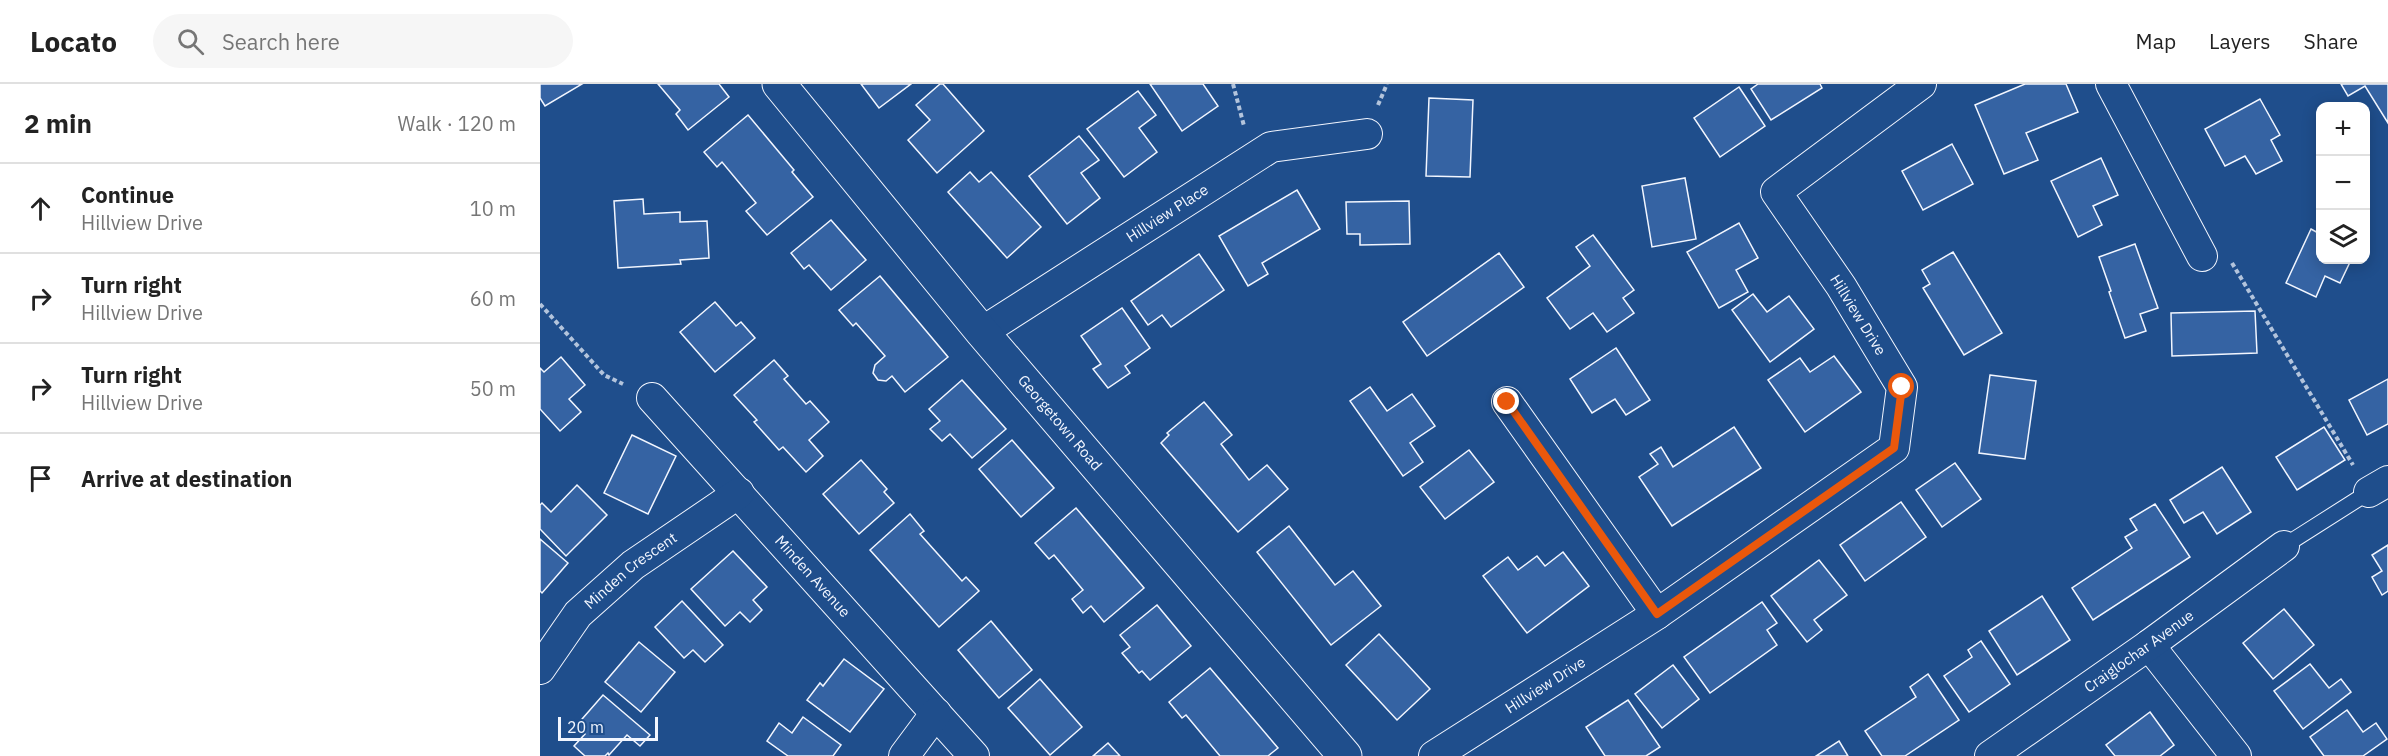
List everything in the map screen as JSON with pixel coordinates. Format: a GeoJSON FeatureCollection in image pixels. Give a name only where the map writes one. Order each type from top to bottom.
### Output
{"type":"FeatureCollection","features":[{"type":"Feature","properties":{"kind":"street","name":"Georgetown Road"},"geometry":{"type":"LineString","coordinates":[[779,84],[982,332],[1345,756]]}},
{"type":"Feature","properties":{"kind":"street","name":"Hillview Drive"},"geometry":{"type":"LineString","coordinates":[[1434,756],[1657,614],[1894,448],[1902,387],[1841,286],[1776,192],[1921,84]]}},
{"type":"Feature","properties":{"kind":"street"},"geometry":{"type":"LineString","coordinates":[[2111,84],[2202,256]]}},
{"type":"Feature","properties":{"kind":"street","name":"Hillview Place"},"geometry":{"type":"LineString","coordinates":[[982,332],[1271,147],[1367,134]]}},
{"type":"Feature","properties":{"kind":"street","name":"Minden Avenue"},"geometry":{"type":"LineString","coordinates":[[652,398],[974,756]]}},
{"type":"Feature","properties":{"kind":"street"},"geometry":{"type":"LineString","coordinates":[[1507,402],[1657,614]]}},
{"type":"Feature","properties":{"kind":"street","name":"Minden Crescent"},"geometry":{"type":"LineString","coordinates":[[540,669],[578,614],[617,579],[633,565],[739,493]]}},
{"type":"Feature","properties":{"kind":"street","name":"Craiglochar Avenue"},"geometry":{"type":"LineString","coordinates":[[1990,756],[2149,645],[2284,546]]}},
{"type":"Feature","properties":{"kind":"street"},"geometry":{"type":"LineString","coordinates":[[2149,645],[2236,756]]}},
{"type":"Feature","properties":{"kind":"street"},"geometry":{"type":"LineString","coordinates":[[904,756],[936,713]]}},
{"type":"Feature","properties":{"kind":"lane"},"geometry":{"type":"LineString","coordinates":[[2284,546],[2378,487]]}},
{"type":"Feature","properties":{"kind":"path"},"geometry":{"type":"LineString","coordinates":[[1233,84],[1253,158]]}},
{"type":"Feature","properties":{"kind":"path"},"geometry":{"type":"LineString","coordinates":[[2202,256],[2228,256],[2378,487]]}},
{"type":"Feature","properties":{"kind":"path"},"geometry":{"type":"LineString","coordinates":[[540,304],[604,375],[652,398]]}},
{"type":"Feature","properties":{"kind":"building"},"geometry":{"type":"Polygon","coordinates":[[[540,84],[582,84],[545,106],[540,98],[540,84]]]}},
{"type":"Feature","properties":{"kind":"building"},"geometry":{"type":"Polygon","coordinates":[[[658,84],[719,84],[729,97],[688,130],[676,114],[680,110],[658,84]]]}},
{"type":"Feature","properties":{"kind":"building"},"geometry":{"type":"Polygon","coordinates":[[[861,84],[911,84],[879,108],[861,84]]]}},
{"type":"Feature","properties":{"kind":"building"},"geometry":{"type":"Polygon","coordinates":[[[940,84],[943,84],[984,131],[937,173],[908,140],[930,120],[916,105],[940,84]]]}},
{"type":"Feature","properties":{"kind":"building"},"geometry":{"type":"Polygon","coordinates":[[[1150,84],[1203,84],[1218,106],[1182,131],[1150,84]]]}},
{"type":"Feature","properties":{"kind":"building"},"geometry":{"type":"Polygon","coordinates":[[[1758,84],[1820,84],[1822,88],[1771,120],[1751,89],[1758,84]]]}},
{"type":"Feature","properties":{"kind":"building"},"geometry":{"type":"Polygon","coordinates":[[[2025,84],[2066,84],[2078,112],[2026,133],[2038,160],[2004,174],[1975,105],[2025,84]]]}},
{"type":"Feature","properties":{"kind":"building"},"geometry":{"type":"Polygon","coordinates":[[[2341,84],[2388,84],[2388,123],[2365,86],[2348,96],[2341,84]]]}},
{"type":"Feature","properties":{"kind":"building"},"geometry":{"type":"Polygon","coordinates":[[[1739,87],[1765,126],[1720,157],[1694,118],[1739,87]]]}},
{"type":"Feature","properties":{"kind":"building"},"geometry":{"type":"Polygon","coordinates":[[[1138,91],[1156,115],[1139,128],[1157,152],[1124,177],[1087,129],[1138,91]]]}},
{"type":"Feature","properties":{"kind":"building"},"geometry":{"type":"Polygon","coordinates":[[[1429,98],[1473,100],[1470,177],[1426,176],[1429,98]]]}},
{"type":"Feature","properties":{"kind":"building"},"geometry":{"type":"Polygon","coordinates":[[[2260,99],[2280,135],[2271,140],[2282,161],[2256,174],[2245,156],[2225,166],[2205,129],[2260,99]]]}},
{"type":"Feature","properties":{"kind":"building"},"geometry":{"type":"Polygon","coordinates":[[[748,115],[794,170],[792,172],[813,197],[767,235],[746,211],[756,203],[722,162],[717,167],[704,152],[748,115]]]}},
{"type":"Feature","properties":{"kind":"building"},"geometry":{"type":"Polygon","coordinates":[[[1079,136],[1099,160],[1081,173],[1100,198],[1067,224],[1029,176],[1079,136]]]}},
{"type":"Feature","properties":{"kind":"building"},"geometry":{"type":"Polygon","coordinates":[[[1952,144],[1973,184],[1923,210],[1902,171],[1952,144]]]}},
{"type":"Feature","properties":{"kind":"building"},"geometry":{"type":"Polygon","coordinates":[[[2101,158],[2118,195],[2093,206],[2102,225],[2078,237],[2051,181],[2101,158]]]}},
{"type":"Feature","properties":{"kind":"building"},"geometry":{"type":"Polygon","coordinates":[[[970,172],[979,182],[991,172],[1041,227],[1007,258],[948,192],[970,172]]]}},
{"type":"Feature","properties":{"kind":"building"},"geometry":{"type":"Polygon","coordinates":[[[1685,178],[1696,239],[1652,247],[1642,186],[1685,178]]]}},
{"type":"Feature","properties":{"kind":"building"},"geometry":{"type":"Polygon","coordinates":[[[1297,190],[1320,229],[1262,263],[1268,274],[1248,286],[1219,236],[1297,190]]]}},
{"type":"Feature","properties":{"kind":"building"},"geometry":{"type":"Polygon","coordinates":[[[643,199],[644,214],[680,212],[680,222],[707,221],[709,258],[680,260],[681,264],[618,268],[614,201],[643,199]]]}},
{"type":"Feature","properties":{"kind":"building"},"geometry":{"type":"Polygon","coordinates":[[[1409,201],[1410,244],[1360,245],[1360,234],[1347,234],[1346,202],[1409,201]]]}},
{"type":"Feature","properties":{"kind":"building"},"geometry":{"type":"Polygon","coordinates":[[[831,220],[866,260],[831,290],[809,265],[804,269],[791,253],[831,220]]]}},
{"type":"Feature","properties":{"kind":"building"},"geometry":{"type":"Polygon","coordinates":[[[1739,223],[1758,258],[1736,270],[1748,292],[1719,308],[1687,252],[1739,223]]]}},
{"type":"Feature","properties":{"kind":"building"},"geometry":{"type":"Polygon","coordinates":[[[2311,229],[2316,232],[2316,264],[2349,264],[2340,283],[2325,276],[2316,297],[2286,283],[2311,229]]]}},
{"type":"Feature","properties":{"kind":"building"},"geometry":{"type":"Polygon","coordinates":[[[1593,235],[1634,290],[1623,298],[1634,313],[1607,332],[1593,313],[1570,329],[1547,298],[1590,266],[1576,247],[1593,235]]]}},
{"type":"Feature","properties":{"kind":"building"},"geometry":{"type":"Polygon","coordinates":[[[2135,244],[2158,308],[2140,314],[2146,331],[2125,338],[2099,257],[2135,244]]]}},
{"type":"Feature","properties":{"kind":"building"},"geometry":{"type":"Polygon","coordinates":[[[1953,252],[2002,333],[1964,355],[1923,288],[1930,284],[1922,270],[1953,252]]]}},
{"type":"Feature","properties":{"kind":"building"},"geometry":{"type":"Polygon","coordinates":[[[1499,253],[1524,287],[1427,356],[1403,322],[1499,253]]]}},
{"type":"Feature","properties":{"kind":"building"},"geometry":{"type":"Polygon","coordinates":[[[1199,254],[1224,290],[1171,327],[1162,315],[1148,325],[1131,301],[1199,254]]]}},
{"type":"Feature","properties":{"kind":"building"},"geometry":{"type":"Polygon","coordinates":[[[880,276],[948,357],[905,392],[892,376],[886,381],[878,380],[873,373],[875,365],[885,356],[856,323],[853,326],[839,310],[880,276]]]}},
{"type":"Feature","properties":{"kind":"building"},"geometry":{"type":"Polygon","coordinates":[[[1753,294],[1767,312],[1789,296],[1814,329],[1770,362],[1732,310],[1753,294]]]}},
{"type":"Feature","properties":{"kind":"building"},"geometry":{"type":"Polygon","coordinates":[[[715,302],[736,326],[741,322],[755,338],[715,372],[680,332],[715,302]]]}},
{"type":"Feature","properties":{"kind":"building"},"geometry":{"type":"Polygon","coordinates":[[[1122,308],[1150,348],[1125,366],[1130,373],[1108,388],[1093,369],[1101,364],[1081,336],[1122,308]]]}},
{"type":"Feature","properties":{"kind":"building"},"geometry":{"type":"Polygon","coordinates":[[[2255,311],[2257,353],[2172,356],[2171,313],[2255,311]]]}},
{"type":"Feature","properties":{"kind":"building"},"geometry":{"type":"Polygon","coordinates":[[[1616,348],[1650,400],[1626,415],[1615,399],[1592,413],[1570,379],[1616,348]]]}},
{"type":"Feature","properties":{"kind":"building"},"geometry":{"type":"Polygon","coordinates":[[[1834,356],[1861,392],[1805,432],[1768,380],[1800,358],[1810,372],[1834,356]]]}},
{"type":"Feature","properties":{"kind":"building"},"geometry":{"type":"Polygon","coordinates":[[[561,357],[585,385],[569,399],[581,412],[560,431],[540,409],[540,368],[544,372],[561,357]]]}},
{"type":"Feature","properties":{"kind":"building"},"geometry":{"type":"Polygon","coordinates":[[[774,360],[788,376],[784,379],[806,404],[810,401],[829,422],[809,440],[823,456],[806,472],[783,447],[779,450],[754,422],[757,420],[734,395],[774,360]]]}},
{"type":"Feature","properties":{"kind":"building"},"geometry":{"type":"Polygon","coordinates":[[[1990,375],[2036,381],[2025,459],[1979,453],[1990,375]]]}},
{"type":"Feature","properties":{"kind":"building"},"geometry":{"type":"Polygon","coordinates":[[[2388,379],[2388,424],[2367,435],[2349,400],[2388,379]]]}},
{"type":"Feature","properties":{"kind":"building"},"geometry":{"type":"Polygon","coordinates":[[[962,380],[1006,429],[972,458],[950,434],[942,441],[930,429],[940,421],[929,409],[962,380]]]}},
{"type":"Feature","properties":{"kind":"building"},"geometry":{"type":"Polygon","coordinates":[[[1370,387],[1387,411],[1412,394],[1435,426],[1410,443],[1423,462],[1403,476],[1350,401],[1370,387]]]}},
{"type":"Feature","properties":{"kind":"building"},"geometry":{"type":"Polygon","coordinates":[[[1204,402],[1232,435],[1221,444],[1249,480],[1267,465],[1288,489],[1238,532],[1161,443],[1169,435],[1167,433],[1204,402]]]}},
{"type":"Feature","properties":{"kind":"building"},"geometry":{"type":"Polygon","coordinates":[[[1734,427],[1761,468],[1672,526],[1639,477],[1658,464],[1650,454],[1661,447],[1673,467],[1734,427]]]}},
{"type":"Feature","properties":{"kind":"building"},"geometry":{"type":"Polygon","coordinates":[[[2324,427],[2345,460],[2297,490],[2276,457],[2324,427]]]}},
{"type":"Feature","properties":{"kind":"building"},"geometry":{"type":"Polygon","coordinates":[[[632,435],[676,456],[648,514],[604,493],[632,435]]]}},
{"type":"Feature","properties":{"kind":"building"},"geometry":{"type":"Polygon","coordinates":[[[1012,440],[1054,488],[1021,517],[979,469],[1012,440]]]}},
{"type":"Feature","properties":{"kind":"building"},"geometry":{"type":"Polygon","coordinates":[[[1469,450],[1494,482],[1445,519],[1420,487],[1469,450]]]}},
{"type":"Feature","properties":{"kind":"building"},"geometry":{"type":"Polygon","coordinates":[[[861,460],[887,489],[884,492],[894,503],[859,534],[823,494],[861,460]]]}},
{"type":"Feature","properties":{"kind":"building"},"geometry":{"type":"Polygon","coordinates":[[[1955,463],[1981,499],[1942,527],[1916,490],[1955,463]]]}},
{"type":"Feature","properties":{"kind":"building"},"geometry":{"type":"Polygon","coordinates":[[[2222,467],[2251,512],[2217,534],[2203,512],[2184,523],[2170,500],[2222,467]]]}},
{"type":"Feature","properties":{"kind":"building"},"geometry":{"type":"Polygon","coordinates":[[[577,485],[607,515],[566,556],[540,529],[540,505],[542,503],[551,512],[577,485]]]}},
{"type":"Feature","properties":{"kind":"building"},"geometry":{"type":"Polygon","coordinates":[[[1901,502],[1926,537],[1865,581],[1840,545],[1901,502]]]}},
{"type":"Feature","properties":{"kind":"building"},"geometry":{"type":"Polygon","coordinates":[[[2155,504],[2190,557],[2093,620],[2072,588],[2132,548],[2125,537],[2137,530],[2130,519],[2155,504]]]}},
{"type":"Feature","properties":{"kind":"building"},"geometry":{"type":"Polygon","coordinates":[[[1076,508],[1144,588],[1104,622],[1091,606],[1083,613],[1072,599],[1083,590],[1054,555],[1049,559],[1035,543],[1076,508]]]}},
{"type":"Feature","properties":{"kind":"building"},"geometry":{"type":"Polygon","coordinates":[[[910,514],[924,531],[920,534],[962,581],[966,577],[979,591],[939,627],[870,550],[910,514]]]}},
{"type":"Feature","properties":{"kind":"building"},"geometry":{"type":"Polygon","coordinates":[[[1289,526],[1335,585],[1353,571],[1381,606],[1331,645],[1257,552],[1289,526]]]}},
{"type":"Feature","properties":{"kind":"building"},"geometry":{"type":"Polygon","coordinates":[[[540,539],[568,563],[542,593],[540,591],[540,539]]]}},
{"type":"Feature","properties":{"kind":"building"},"geometry":{"type":"Polygon","coordinates":[[[2388,545],[2388,591],[2382,595],[2372,577],[2382,571],[2372,555],[2388,545]]]}},
{"type":"Feature","properties":{"kind":"building"},"geometry":{"type":"Polygon","coordinates":[[[733,551],[767,587],[753,600],[762,610],[750,622],[740,612],[725,626],[691,589],[733,551]]]}},
{"type":"Feature","properties":{"kind":"building"},"geometry":{"type":"Polygon","coordinates":[[[1563,552],[1589,586],[1527,633],[1483,576],[1508,557],[1518,570],[1537,556],[1545,566],[1563,552]]]}},
{"type":"Feature","properties":{"kind":"building"},"geometry":{"type":"Polygon","coordinates":[[[1819,560],[1847,595],[1814,620],[1822,630],[1807,642],[1771,596],[1819,560]]]}},
{"type":"Feature","properties":{"kind":"building"},"geometry":{"type":"Polygon","coordinates":[[[2042,596],[2070,640],[2017,675],[1989,631],[2042,596]]]}},
{"type":"Feature","properties":{"kind":"building"},"geometry":{"type":"Polygon","coordinates":[[[682,601],[723,645],[705,662],[693,650],[684,658],[655,627],[682,601]]]}},
{"type":"Feature","properties":{"kind":"building"},"geometry":{"type":"Polygon","coordinates":[[[1762,602],[1777,623],[1767,630],[1777,645],[1710,693],[1684,657],[1762,602]]]}},
{"type":"Feature","properties":{"kind":"building"},"geometry":{"type":"Polygon","coordinates":[[[1157,605],[1191,646],[1150,680],[1142,671],[1139,673],[1122,653],[1130,647],[1120,635],[1157,605]]]}},
{"type":"Feature","properties":{"kind":"building"},"geometry":{"type":"Polygon","coordinates":[[[2284,609],[2314,645],[2273,679],[2243,643],[2284,609]]]}},
{"type":"Feature","properties":{"kind":"building"},"geometry":{"type":"Polygon","coordinates":[[[991,621],[1032,670],[999,698],[958,650],[991,621]]]}},
{"type":"Feature","properties":{"kind":"building"},"geometry":{"type":"Polygon","coordinates":[[[1379,634],[1430,689],[1397,720],[1346,665],[1379,634]]]}},
{"type":"Feature","properties":{"kind":"building"},"geometry":{"type":"Polygon","coordinates":[[[1981,641],[2010,684],[1969,712],[1944,676],[1972,657],[1968,650],[1981,641]]]}},
{"type":"Feature","properties":{"kind":"building"},"geometry":{"type":"Polygon","coordinates":[[[639,642],[675,672],[641,712],[605,682],[639,642]]]}},
{"type":"Feature","properties":{"kind":"building"},"geometry":{"type":"Polygon","coordinates":[[[844,659],[884,689],[850,732],[807,700],[820,683],[823,686],[844,659]]]}},
{"type":"Feature","properties":{"kind":"building"},"geometry":{"type":"Polygon","coordinates":[[[2310,664],[2329,688],[2341,679],[2351,692],[2303,729],[2274,691],[2310,664]]]}},
{"type":"Feature","properties":{"kind":"building"},"geometry":{"type":"Polygon","coordinates":[[[1673,665],[1699,699],[1662,728],[1635,694],[1673,665]]]}},
{"type":"Feature","properties":{"kind":"building"},"geometry":{"type":"Polygon","coordinates":[[[1210,668],[1278,748],[1268,756],[1220,756],[1186,715],[1182,718],[1169,702],[1210,668]]]}},
{"type":"Feature","properties":{"kind":"building"},"geometry":{"type":"Polygon","coordinates":[[[1928,674],[1959,720],[1905,756],[1882,756],[1865,731],[1916,697],[1910,687],[1928,674]]]}},
{"type":"Feature","properties":{"kind":"building"},"geometry":{"type":"Polygon","coordinates":[[[1040,679],[1082,727],[1050,755],[1008,708],[1040,679]]]}},
{"type":"Feature","properties":{"kind":"building"},"geometry":{"type":"Polygon","coordinates":[[[603,695],[650,735],[640,746],[627,735],[609,755],[608,753],[605,756],[585,756],[574,746],[585,734],[576,726],[603,695]]]}},
{"type":"Feature","properties":{"kind":"building"},"geometry":{"type":"Polygon","coordinates":[[[1628,700],[1660,747],[1646,756],[1605,756],[1586,727],[1628,700]]]}},
{"type":"Feature","properties":{"kind":"building"},"geometry":{"type":"Polygon","coordinates":[[[2347,710],[2363,732],[2376,723],[2387,739],[2363,756],[2324,756],[2310,737],[2347,710]]]}},
{"type":"Feature","properties":{"kind":"building"},"geometry":{"type":"Polygon","coordinates":[[[2150,712],[2174,745],[2160,756],[2115,756],[2106,745],[2150,712]]]}},
{"type":"Feature","properties":{"kind":"building"},"geometry":{"type":"Polygon","coordinates":[[[803,717],[841,745],[833,756],[788,756],[767,741],[779,723],[792,733],[803,717]]]}},
{"type":"Feature","properties":{"kind":"building"},"geometry":{"type":"Polygon","coordinates":[[[1839,741],[1848,756],[1816,756],[1839,741]]]}},
{"type":"Feature","properties":{"kind":"building"},"geometry":{"type":"Polygon","coordinates":[[[1108,743],[1120,756],[1093,756],[1108,743]]]}},
{"type":"Feature","properties":{"kind":"route"},"geometry":{"type":"LineString","coordinates":[[1507,402],[1657,614],[1894,448],[1902,387]]}}]}
